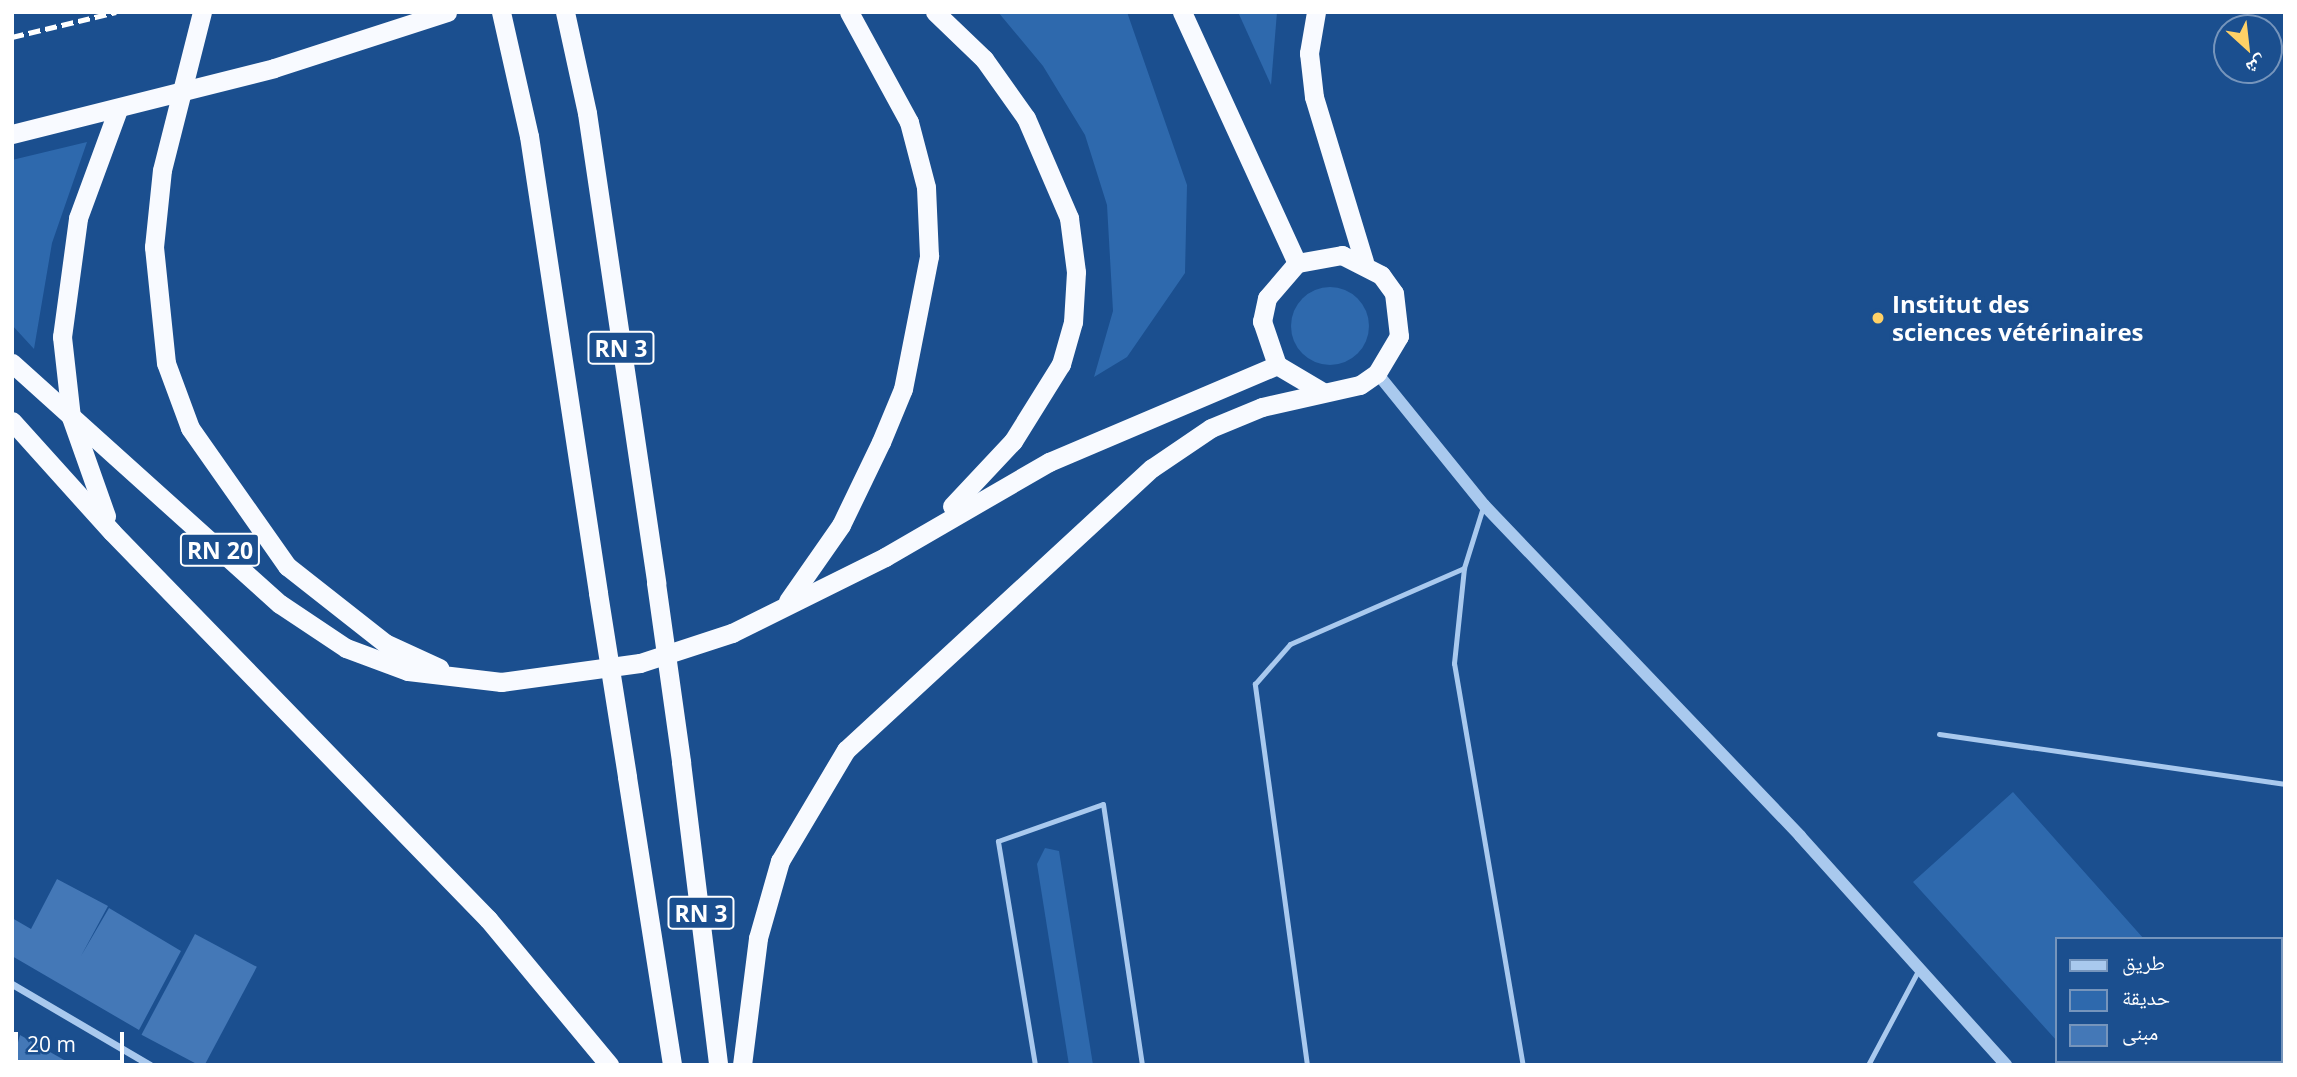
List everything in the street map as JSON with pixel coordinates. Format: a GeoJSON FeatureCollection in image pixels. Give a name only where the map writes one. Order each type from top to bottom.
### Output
{"type":"FeatureCollection","features":[{"type":"Feature","properties":{"kind":"highway"},"geometry":{"type":"LineString","coordinates":[[202,12],[162,170],[154,247],[166,363],[190,428],[287,566],[385,643],[461,676],[541,681],[640,663],[732,633],[886,557],[934,524],[1049,462],[1277,365]]}},
{"type":"Feature","properties":{"kind":"highway"},"geometry":{"type":"LineString","coordinates":[[12,134],[118,109],[447,12]]}},
{"type":"Feature","properties":{"kind":"highway","name":"RN 3"},"geometry":{"type":"LineString","coordinates":[[501,12],[529,136],[673,1065]]}},
{"type":"Feature","properties":{"kind":"highway","name":"RN 3"},"geometry":{"type":"LineString","coordinates":[[565,12],[587,113],[656,583],[718,1065]]}},
{"type":"Feature","properties":{"kind":"highway"},"geometry":{"type":"LineString","coordinates":[[784,605],[864,485],[903,389],[929,256],[926,187],[909,122],[849,12]]}},
{"type":"Feature","properties":{"kind":"highway"},"geometry":{"type":"LineString","coordinates":[[934,524],[1039,404],[1073,322],[1076,272],[1069,218],[1026,118],[984,59],[936,12]]}},
{"type":"Feature","properties":{"kind":"highway"},"geometry":{"type":"LineString","coordinates":[[1182,12],[1297,263]]}},
{"type":"Feature","properties":{"kind":"highway"},"geometry":{"type":"LineString","coordinates":[[1315,12],[1309,53],[1314,97],[1364,262]]}},
{"type":"Feature","properties":{"kind":"highway"},"geometry":{"type":"LineString","coordinates":[[111,532],[71,417],[62,337],[69,256],[118,109]]}},
{"type":"Feature","properties":{"kind":"highway"},"geometry":{"type":"LineString","coordinates":[[743,1065],[758,938],[780,862],[846,750],[1152,468],[1211,428],[1321,391],[1360,385],[1377,373],[1392,357],[1400,314],[1381,275],[1364,262],[1342,255],[1297,263],[1267,298],[1262,321],[1277,365],[1321,391]]}},
{"type":"Feature","properties":{"kind":"highway","name":"RN 20"},"geometry":{"type":"LineString","coordinates":[[12,363],[280,604],[346,648],[408,671],[461,676]]}},
{"type":"Feature","properties":{"kind":"highway"},"geometry":{"type":"LineString","coordinates":[[12,421],[111,532],[488,919],[609,1065]]}},
{"type":"Feature","properties":{"kind":"street"},"geometry":{"type":"LineString","coordinates":[[1377,373],[1484,505],[2006,1065]]}},
{"type":"Feature","properties":{"kind":"street"},"geometry":{"type":"LineString","coordinates":[[12,984],[150,1065]]}},
{"type":"Feature","properties":{"kind":"lane"},"geometry":{"type":"LineString","coordinates":[[1484,505],[1464,568],[1454,663],[1523,1065]]}},
{"type":"Feature","properties":{"kind":"lane"},"geometry":{"type":"LineString","coordinates":[[1307,1065],[1255,684],[1290,644],[1464,568]]}},
{"type":"Feature","properties":{"kind":"lane"},"geometry":{"type":"LineString","coordinates":[[1939,734],[2285,784]]}},
{"type":"Feature","properties":{"kind":"lane"},"geometry":{"type":"LineString","coordinates":[[1035,1065],[998,841],[1103,804],[1142,1065]]}},
{"type":"Feature","properties":{"kind":"lane"},"geometry":{"type":"LineString","coordinates":[[1868,1065],[1919,969]]}},
{"type":"Feature","properties":{"kind":"green space"},"geometry":{"type":"Polygon","coordinates":[[[998,12],[1127,12],[1187,185],[1185,273],[1127,357],[1094,377],[1113,311],[1107,205],[1085,135],[1043,66],[998,12]]]}},
{"type":"Feature","properties":{"kind":"green space"},"geometry":{"type":"Polygon","coordinates":[[[1238,12],[1277,12],[1271,85],[1238,12]]]}},
{"type":"Feature","properties":{"kind":"green space"},"geometry":{"type":"Polygon","coordinates":[[[87,142],[52,243],[34,349],[12,325],[12,160],[87,142]]]}},
{"type":"Feature","properties":{"kind":"green space"},"geometry":{"type":"Polygon","coordinates":[[[1330,287],[1345,290],[1358,298],[1366,311],[1369,326],[1366,341],[1358,354],[1345,362],[1330,365],[1315,362],[1302,354],[1294,341],[1291,326],[1294,311],[1302,298],[1315,290],[1330,287]]]}},
{"type":"Feature","properties":{"kind":"green space"},"geometry":{"type":"Polygon","coordinates":[[[2013,792],[2142,937],[2056,937],[2056,1040],[1913,882],[2013,792]]]}},
{"type":"Feature","properties":{"kind":"green space"},"geometry":{"type":"Polygon","coordinates":[[[1045,848],[1059,851],[1093,1065],[1069,1065],[1037,864],[1045,848]]]}},
{"type":"Feature","properties":{"kind":"building"},"geometry":{"type":"Polygon","coordinates":[[[57,879],[108,906],[81,956],[109,908],[181,951],[139,1030],[12,956],[12,918],[31,929],[57,879]]]}},
{"type":"Feature","properties":{"kind":"building"},"geometry":{"type":"Polygon","coordinates":[[[195,934],[257,967],[205,1065],[199,1065],[141,1035],[195,934]]]}},
{"type":"Feature","properties":{"kind":"building"},"geometry":{"type":"Polygon","coordinates":[[[20,1035],[73,1065],[12,1065],[20,1035]]]}},
{"type":"Feature","properties":{"kind":"railway"},"geometry":{"type":"LineString","coordinates":[[12,37],[116,12]]}},
{"type":"Feature","properties":{"kind":"place","name":"Institut des sciences vétérinaires"},"geometry":{"type":"Point","coordinates":[1878,318]}}]}
